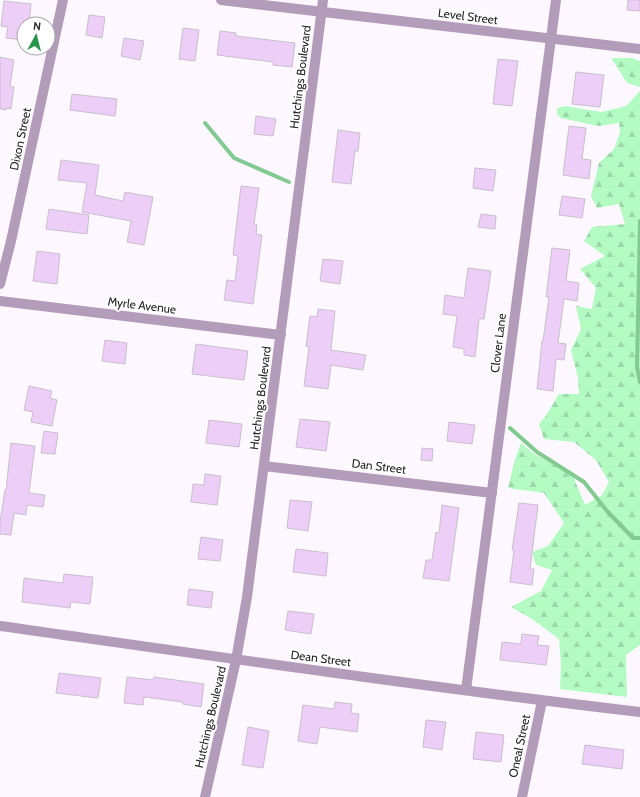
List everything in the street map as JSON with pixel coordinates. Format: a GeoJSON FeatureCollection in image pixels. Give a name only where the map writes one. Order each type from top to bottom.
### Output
{"type":"FeatureCollection","features":[{"type":"Feature","properties":{"kind":"street","name":"Dixon Street"},"geometry":{"type":"LineString","coordinates":[[0,284],[11,241],[63,0]]}},
{"type":"Feature","properties":{"kind":"street","name":"Level Street"},"geometry":{"type":"LineString","coordinates":[[221,0],[640,50]]}},
{"type":"Feature","properties":{"kind":"street","name":"Hutchings Boulevard"},"geometry":{"type":"LineString","coordinates":[[205,797],[236,660],[247,597],[323,0]]}},
{"type":"Feature","properties":{"kind":"street","name":"Clover Lane"},"geometry":{"type":"LineString","coordinates":[[466,690],[556,0]]}},
{"type":"Feature","properties":{"kind":"street","name":"Myrle Avenue"},"geometry":{"type":"LineString","coordinates":[[0,301],[281,335]]}},
{"type":"Feature","properties":{"kind":"street","name":"Dan Street"},"geometry":{"type":"LineString","coordinates":[[264,466],[492,493]]}},
{"type":"Feature","properties":{"kind":"street","name":"Dean Street"},"geometry":{"type":"LineString","coordinates":[[0,626],[236,660],[542,701],[640,712]]}},
{"type":"Feature","properties":{"kind":"street","name":"Oneal Street"},"geometry":{"type":"LineString","coordinates":[[522,797],[542,701]]}},
{"type":"Feature","properties":{"kind":"green space"},"geometry":{"type":"Polygon","coordinates":[[[611,58],[633,58],[640,61],[640,87],[627,83],[611,58]]]}},
{"type":"Feature","properties":{"kind":"green space"},"geometry":{"type":"Polygon","coordinates":[[[640,91],[640,645],[626,655],[627,697],[560,689],[561,664],[559,639],[532,619],[511,607],[541,591],[552,570],[536,565],[532,552],[548,546],[564,523],[544,493],[508,488],[515,459],[521,443],[533,453],[573,476],[585,505],[602,495],[609,482],[596,460],[574,442],[544,439],[539,424],[559,394],[579,394],[578,378],[571,350],[581,329],[576,306],[592,309],[596,288],[580,269],[605,256],[584,241],[592,227],[625,224],[619,204],[597,208],[591,196],[599,163],[614,149],[620,132],[619,123],[598,126],[561,118],[557,114],[557,108],[565,106],[601,112],[626,106],[640,91]]]}},
{"type":"Feature","properties":{"kind":"building"},"geometry":{"type":"Polygon","coordinates":[[[628,0],[640,0],[640,11],[627,10],[628,0]]]}},
{"type":"Feature","properties":{"kind":"building"},"geometry":{"type":"Polygon","coordinates":[[[4,1],[31,4],[30,16],[16,16],[16,39],[6,38],[8,27],[1,26],[4,1]]]}},
{"type":"Feature","properties":{"kind":"building"},"geometry":{"type":"Polygon","coordinates":[[[89,15],[105,17],[102,38],[86,35],[89,15]]]}},
{"type":"Feature","properties":{"kind":"building"},"geometry":{"type":"Polygon","coordinates":[[[183,28],[199,30],[195,61],[179,59],[183,28]]]}},
{"type":"Feature","properties":{"kind":"building"},"geometry":{"type":"Polygon","coordinates":[[[220,31],[236,33],[236,36],[295,43],[292,67],[273,65],[273,62],[217,55],[220,31]]]}},
{"type":"Feature","properties":{"kind":"building"},"geometry":{"type":"Polygon","coordinates":[[[124,38],[144,41],[140,60],[121,56],[124,38]]]}},
{"type":"Feature","properties":{"kind":"building"},"geometry":{"type":"Polygon","coordinates":[[[0,57],[14,60],[10,86],[14,87],[11,109],[6,108],[6,110],[0,109],[0,57]]]}},
{"type":"Feature","properties":{"kind":"building"},"geometry":{"type":"Polygon","coordinates":[[[498,59],[518,61],[512,106],[493,104],[498,59]]]}},
{"type":"Feature","properties":{"kind":"building"},"geometry":{"type":"Polygon","coordinates":[[[576,72],[604,75],[600,107],[572,104],[576,72]]]}},
{"type":"Feature","properties":{"kind":"building"},"geometry":{"type":"Polygon","coordinates":[[[72,94],[117,99],[115,116],[70,110],[72,94]]]}},
{"type":"Feature","properties":{"kind":"building"},"geometry":{"type":"Polygon","coordinates":[[[256,116],[276,119],[273,136],[254,134],[256,116]]]}},
{"type":"Feature","properties":{"kind":"building"},"geometry":{"type":"Polygon","coordinates":[[[569,126],[586,128],[582,159],[591,160],[589,179],[563,175],[569,126]]]}},
{"type":"Feature","properties":{"kind":"building"},"geometry":{"type":"Polygon","coordinates":[[[338,130],[360,133],[358,151],[355,151],[351,184],[332,182],[338,130]]]}},
{"type":"Feature","properties":{"kind":"building"},"geometry":{"type":"Polygon","coordinates":[[[61,160],[99,165],[95,195],[123,201],[125,192],[153,197],[144,245],[127,242],[131,221],[82,212],[87,183],[58,180],[61,160]]]}},
{"type":"Feature","properties":{"kind":"building"},"geometry":{"type":"Polygon","coordinates":[[[475,168],[496,170],[493,191],[473,188],[475,168]]]}},
{"type":"Feature","properties":{"kind":"building"},"geometry":{"type":"Polygon","coordinates":[[[241,186],[259,188],[254,224],[257,225],[256,234],[262,235],[253,304],[224,300],[227,280],[235,281],[238,256],[233,255],[241,186]]]}},
{"type":"Feature","properties":{"kind":"building"},"geometry":{"type":"Polygon","coordinates":[[[562,196],[585,199],[582,218],[559,215],[562,196]]]}},
{"type":"Feature","properties":{"kind":"building"},"geometry":{"type":"Polygon","coordinates":[[[49,209],[89,215],[87,234],[46,229],[49,209]]]}},
{"type":"Feature","properties":{"kind":"building"},"geometry":{"type":"Polygon","coordinates":[[[481,214],[496,216],[495,229],[478,227],[481,214]]]}},
{"type":"Feature","properties":{"kind":"building"},"geometry":{"type":"Polygon","coordinates":[[[552,248],[570,250],[566,281],[579,283],[577,301],[564,299],[558,343],[566,344],[564,360],[556,359],[553,391],[537,389],[542,341],[549,297],[546,297],[552,248]]]}},
{"type":"Feature","properties":{"kind":"building"},"geometry":{"type":"Polygon","coordinates":[[[37,251],[60,254],[57,284],[33,281],[37,251]]]}},
{"type":"Feature","properties":{"kind":"building"},"geometry":{"type":"Polygon","coordinates":[[[323,259],[343,261],[340,284],[320,281],[323,259]]]}},
{"type":"Feature","properties":{"kind":"building"},"geometry":{"type":"Polygon","coordinates":[[[468,268],[491,271],[484,319],[479,319],[475,357],[464,355],[464,349],[453,347],[457,316],[443,314],[445,295],[464,298],[468,268]]]}},
{"type":"Feature","properties":{"kind":"building"},"geometry":{"type":"Polygon","coordinates":[[[318,309],[335,311],[331,350],[366,355],[363,370],[331,365],[328,389],[304,386],[309,347],[306,346],[310,316],[317,317],[318,309]]]}},
{"type":"Feature","properties":{"kind":"building"},"geometry":{"type":"Polygon","coordinates":[[[105,340],[127,343],[125,364],[102,361],[105,340]]]}},
{"type":"Feature","properties":{"kind":"building"},"geometry":{"type":"Polygon","coordinates":[[[196,344],[248,351],[244,380],[192,374],[196,344]]]}},
{"type":"Feature","properties":{"kind":"building"},"geometry":{"type":"Polygon","coordinates":[[[29,386],[52,391],[50,398],[57,400],[52,426],[31,422],[33,412],[24,410],[29,386]]]}},
{"type":"Feature","properties":{"kind":"building"},"geometry":{"type":"Polygon","coordinates":[[[300,419],[330,422],[326,451],[296,447],[300,419]]]}},
{"type":"Feature","properties":{"kind":"building"},"geometry":{"type":"Polygon","coordinates":[[[209,420],[242,424],[239,447],[206,443],[209,420]]]}},
{"type":"Feature","properties":{"kind":"building"},"geometry":{"type":"Polygon","coordinates":[[[449,422],[475,425],[472,444],[447,441],[449,422]]]}},
{"type":"Feature","properties":{"kind":"building"},"geometry":{"type":"Polygon","coordinates":[[[44,431],[58,433],[55,454],[41,453],[44,431]]]}},
{"type":"Feature","properties":{"kind":"building"},"geometry":{"type":"Polygon","coordinates":[[[11,443],[35,446],[29,493],[45,495],[43,507],[27,505],[26,515],[14,513],[11,535],[0,534],[0,522],[6,490],[11,443]]]}},
{"type":"Feature","properties":{"kind":"building"},"geometry":{"type":"Polygon","coordinates":[[[422,448],[433,449],[432,461],[421,460],[422,448]]]}},
{"type":"Feature","properties":{"kind":"building"},"geometry":{"type":"Polygon","coordinates":[[[205,474],[221,476],[217,505],[191,502],[193,484],[204,485],[205,474]]]}},
{"type":"Feature","properties":{"kind":"building"},"geometry":{"type":"Polygon","coordinates":[[[290,500],[312,502],[308,531],[287,528],[290,500]]]}},
{"type":"Feature","properties":{"kind":"building"},"geometry":{"type":"Polygon","coordinates":[[[519,503],[538,505],[530,569],[534,569],[532,585],[510,582],[514,550],[512,550],[519,503]]]}},
{"type":"Feature","properties":{"kind":"building"},"geometry":{"type":"Polygon","coordinates":[[[442,505],[459,508],[449,581],[423,578],[426,560],[432,560],[436,532],[439,533],[442,505]]]}},
{"type":"Feature","properties":{"kind":"building"},"geometry":{"type":"Polygon","coordinates":[[[201,537],[223,540],[220,561],[198,559],[201,537]]]}},
{"type":"Feature","properties":{"kind":"building"},"geometry":{"type":"Polygon","coordinates":[[[296,549],[328,553],[326,576],[293,572],[296,549]]]}},
{"type":"Feature","properties":{"kind":"building"},"geometry":{"type":"Polygon","coordinates":[[[64,574],[93,577],[90,604],[71,602],[70,608],[22,602],[24,578],[63,583],[64,574]]]}},
{"type":"Feature","properties":{"kind":"building"},"geometry":{"type":"Polygon","coordinates":[[[189,589],[213,592],[211,608],[187,605],[189,589]]]}},
{"type":"Feature","properties":{"kind":"building"},"geometry":{"type":"Polygon","coordinates":[[[288,611],[314,614],[311,634],[285,630],[288,611]]]}},
{"type":"Feature","properties":{"kind":"building"},"geometry":{"type":"Polygon","coordinates":[[[522,634],[539,636],[537,645],[549,646],[546,665],[500,660],[502,642],[521,644],[522,634]]]}},
{"type":"Feature","properties":{"kind":"building"},"geometry":{"type":"Polygon","coordinates":[[[59,673],[101,678],[98,698],[56,693],[59,673]]]}},
{"type":"Feature","properties":{"kind":"building"},"geometry":{"type":"Polygon","coordinates":[[[127,677],[153,680],[154,677],[204,684],[201,707],[183,704],[183,702],[144,697],[143,705],[124,703],[127,677]]]}},
{"type":"Feature","properties":{"kind":"building"},"geometry":{"type":"Polygon","coordinates":[[[335,702],[352,704],[351,713],[359,714],[357,732],[320,727],[317,744],[298,741],[303,705],[334,709],[335,702]]]}},
{"type":"Feature","properties":{"kind":"building"},"geometry":{"type":"Polygon","coordinates":[[[426,720],[446,722],[442,750],[423,747],[426,720]]]}},
{"type":"Feature","properties":{"kind":"building"},"geometry":{"type":"Polygon","coordinates":[[[248,727],[269,731],[263,768],[242,765],[248,727]]]}},
{"type":"Feature","properties":{"kind":"building"},"geometry":{"type":"Polygon","coordinates":[[[476,732],[504,735],[501,762],[473,759],[476,732]]]}},
{"type":"Feature","properties":{"kind":"building"},"geometry":{"type":"Polygon","coordinates":[[[585,745],[624,750],[622,769],[582,764],[585,745]]]}},
{"type":"Feature","properties":{"kind":"waterway"},"geometry":{"type":"LineString","coordinates":[[205,123],[234,158],[289,182]]}},
{"type":"Feature","properties":{"kind":"waterway"},"geometry":{"type":"LineString","coordinates":[[640,221],[637,367],[640,382]]}},
{"type":"Feature","properties":{"kind":"waterway"},"geometry":{"type":"LineString","coordinates":[[510,428],[537,452],[584,482],[607,511],[633,538],[640,538]]}}]}
